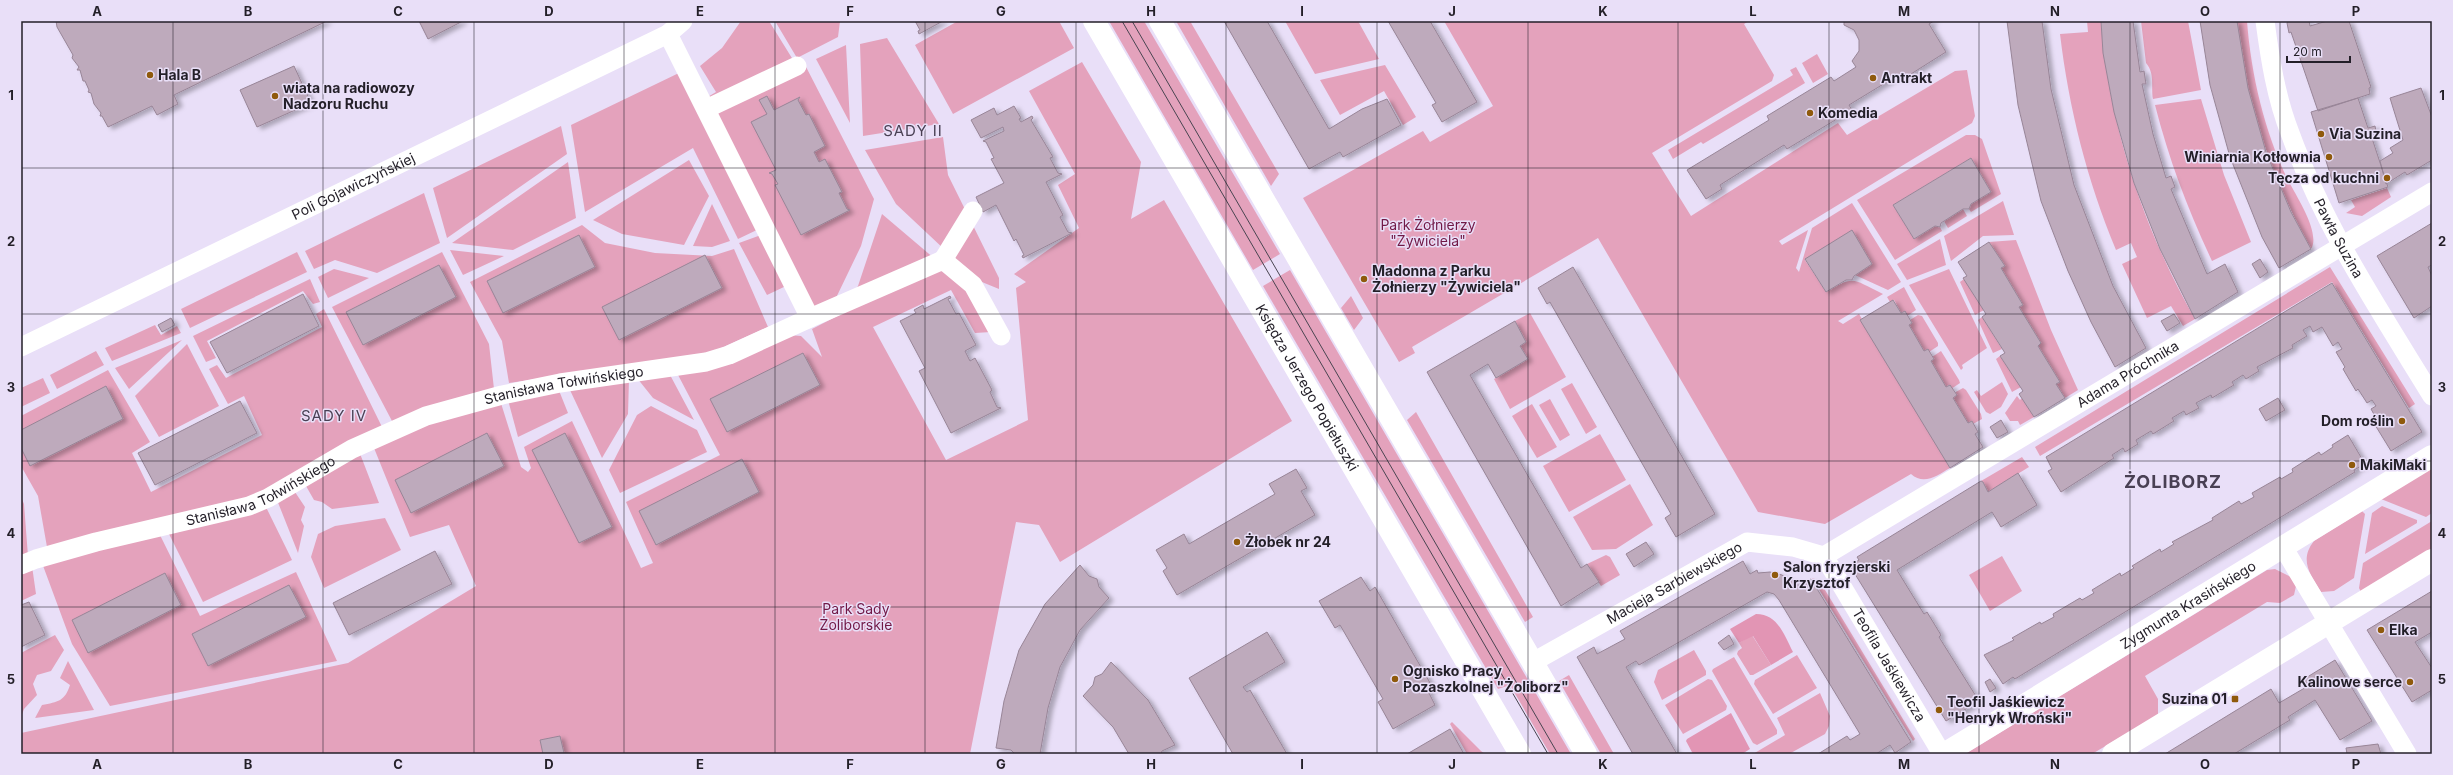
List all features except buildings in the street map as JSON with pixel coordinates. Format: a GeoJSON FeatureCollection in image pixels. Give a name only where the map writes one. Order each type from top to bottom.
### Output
{"type":"FeatureCollection","features":[{"type":"Feature","properties":{"kind":"main road","name":"Księdza Jerzego Popiełuszki"},"geometry":{"type":"LineString","coordinates":[[1094,21],[1520,754]]}},
{"type":"Feature","properties":{"kind":"main road"},"geometry":{"type":"LineString","coordinates":[[1160,21],[1586,754]]}},
{"type":"Feature","properties":{"kind":"main road","name":"Zygmunta Krasińskiego"},"geometry":{"type":"LineString","coordinates":[[1943,754],[2432,456]]}},
{"type":"Feature","properties":{"kind":"main road"},"geometry":{"type":"LineString","coordinates":[[2112,754],[2432,560]]}},
{"type":"Feature","properties":{"kind":"street","name":"Poli Gojawiczyńskiej"},"geometry":{"type":"LineString","coordinates":[[21,347],[668,34],[682,21]]}},
{"type":"Feature","properties":{"kind":"street","name":"Pawła Suzina"},"geometry":{"type":"LineString","coordinates":[[2265,21],[2271,62],[2289,132],[2303,167],[2342,247],[2432,396]]}},
{"type":"Feature","properties":{"kind":"street"},"geometry":{"type":"LineString","coordinates":[[668,34],[810,318]]}},
{"type":"Feature","properties":{"kind":"street"},"geometry":{"type":"LineString","coordinates":[[706,109],[797,66]]}},
{"type":"Feature","properties":{"kind":"street","name":"Adama Próchnika"},"geometry":{"type":"LineString","coordinates":[[1824,556],[2432,192]]}},
{"type":"Feature","properties":{"kind":"street"},"geometry":{"type":"LineString","coordinates":[[972,211],[943,260],[973,285],[1001,336]]}},
{"type":"Feature","properties":{"kind":"street","name":"Stanisława Tołwińskiego"},"geometry":{"type":"LineString","coordinates":[[21,565],[96,542],[249,506],[268,498],[352,449],[426,416],[502,395],[560,383],[706,362],[729,354],[943,260]]}},
{"type":"Feature","properties":{"kind":"street","name":"Macieja Sarbiewskiego"},"geometry":{"type":"LineString","coordinates":[[1533,662],[1747,542],[1793,547],[1824,556]]}},
{"type":"Feature","properties":{"kind":"street"},"geometry":{"type":"LineString","coordinates":[[2283,547],[2407,754]]}},
{"type":"Feature","properties":{"kind":"street","name":"Teofila Jaśkiewicza"},"geometry":{"type":"LineString","coordinates":[[1824,556],[1943,754]]}},
{"type":"Feature","properties":{"kind":"green space"},"geometry":{"type":"Polygon","coordinates":[[[741,21],[769,21],[795,63],[803,61],[874,199],[861,246],[835,300],[814,308],[706,98],[716,92],[700,66],[722,48],[741,21]]]}},
{"type":"Feature","properties":{"kind":"green space"},"geometry":{"type":"Polygon","coordinates":[[[775,21],[840,21],[838,37],[797,58],[775,21]]]}},
{"type":"Feature","properties":{"kind":"green space"},"geometry":{"type":"Polygon","coordinates":[[[958,21],[1059,21],[1074,48],[953,114],[915,45],[958,21]]]}},
{"type":"Feature","properties":{"kind":"green space"},"geometry":{"type":"Polygon","coordinates":[[[1109,21],[1144,21],[1280,254],[1253,270],[1109,21]]]}},
{"type":"Feature","properties":{"kind":"green space"},"geometry":{"type":"Polygon","coordinates":[[[1176,21],[1190,21],[1279,174],[1271,186],[1176,21]]]}},
{"type":"Feature","properties":{"kind":"green space"},"geometry":{"type":"Polygon","coordinates":[[[1285,21],[1358,21],[1379,59],[1315,74],[1285,21]]]}},
{"type":"Feature","properties":{"kind":"green space","name":"Park Żołnierzy \"Żywiciela\""},"geometry":{"type":"Polygon","coordinates":[[[1444,21],[1749,21],[1744,24],[1774,75],[1772,81],[1652,153],[1691,216],[1838,123],[1847,135],[1955,71],[1967,70],[1975,116],[1972,123],[1779,241],[1782,245],[1808,230],[1796,268],[1799,272],[1812,228],[1852,203],[1901,282],[1888,290],[1855,275],[1872,264],[1852,231],[1805,260],[1826,292],[1843,283],[1854,281],[1883,294],[1838,321],[1843,324],[1859,314],[1950,468],[1936,476],[1926,479],[1921,479],[1911,474],[1825,524],[1758,512],[1598,238],[1412,347],[1415,353],[1399,362],[1303,198],[1423,131],[1430,142],[1493,106],[1444,21]]]}},
{"type":"Feature","properties":{"kind":"green space"},"geometry":{"type":"Polygon","coordinates":[[[2087,21],[2101,21],[2105,60],[2112,99],[2132,176],[2160,250],[2195,319],[2183,326],[2171,306],[2147,318],[2122,264],[2137,257],[2131,243],[2116,250],[2096,197],[2080,144],[2068,90],[2060,34],[2088,32],[2087,21]]]}},
{"type":"Feature","properties":{"kind":"green space"},"geometry":{"type":"Polygon","coordinates":[[[2141,21],[2188,21],[2201,90],[2153,99],[2152,76],[2146,63],[2141,21]]]}},
{"type":"Feature","properties":{"kind":"green space"},"geometry":{"type":"Polygon","coordinates":[[[2237,21],[2247,21],[2252,62],[2260,104],[2280,164],[2311,225],[2313,242],[2311,249],[2282,191],[2260,131],[2246,82],[2237,21]]]}},
{"type":"Feature","properties":{"kind":"green space"},"geometry":{"type":"Polygon","coordinates":[[[887,38],[939,124],[863,136],[860,44],[887,38]]]}},
{"type":"Feature","properties":{"kind":"green space"},"geometry":{"type":"Polygon","coordinates":[[[846,45],[850,123],[816,59],[846,45]]]}},
{"type":"Feature","properties":{"kind":"green space"},"geometry":{"type":"Polygon","coordinates":[[[1817,54],[1828,74],[1813,83],[1802,63],[1817,54]]]}},
{"type":"Feature","properties":{"kind":"green space","name":"Park Sady Żoliborskie"},"geometry":{"type":"Polygon","coordinates":[[[1082,62],[1141,162],[1131,219],[1164,200],[1292,421],[1060,562],[1039,525],[1016,522],[970,754],[21,754],[21,733],[348,663],[476,586],[449,525],[410,537],[374,448],[399,434],[500,400],[521,467],[528,472],[531,468],[524,447],[572,421],[641,568],[653,563],[626,502],[720,455],[677,373],[789,335],[801,336],[822,357],[812,329],[849,310],[850,299],[858,286],[882,214],[968,287],[991,332],[975,333],[951,290],[873,327],[946,460],[1028,420],[1016,288],[1026,282],[1014,274],[1079,228],[1058,185],[1075,174],[1029,91],[1082,62]]]}},
{"type":"Feature","properties":{"kind":"green space"},"geometry":{"type":"Polygon","coordinates":[[[1385,65],[1416,117],[1403,125],[1384,91],[1340,115],[1320,80],[1385,65]]]}},
{"type":"Feature","properties":{"kind":"green space"},"geometry":{"type":"Polygon","coordinates":[[[1796,67],[1805,83],[1703,144],[1701,142],[1673,159],[1668,150],[1793,75],[1790,70],[1796,67]]]}},
{"type":"Feature","properties":{"kind":"green space"},"geometry":{"type":"Polygon","coordinates":[[[681,72],[761,228],[738,239],[693,148],[585,212],[571,125],[681,72]]]}},
{"type":"Feature","properties":{"kind":"green space"},"geometry":{"type":"Polygon","coordinates":[[[2201,99],[2224,175],[2251,242],[2212,261],[2180,184],[2166,145],[2155,105],[2201,99]]]}},
{"type":"Feature","properties":{"kind":"green space"},"geometry":{"type":"Polygon","coordinates":[[[561,126],[567,154],[447,238],[433,188],[561,126]]]}},
{"type":"Feature","properties":{"kind":"green space"},"geometry":{"type":"Polygon","coordinates":[[[1966,135],[1975,135],[1982,139],[2001,194],[1971,212],[1969,209],[1971,204],[1991,192],[1971,158],[1893,205],[1914,239],[1935,226],[1940,227],[1942,231],[1895,260],[1857,200],[1966,135]]]}},
{"type":"Feature","properties":{"kind":"green space"},"geometry":{"type":"Polygon","coordinates":[[[943,137],[948,175],[999,278],[999,289],[977,280],[896,204],[865,150],[943,137]]]}},
{"type":"Feature","properties":{"kind":"green space"},"geometry":{"type":"Polygon","coordinates":[[[689,160],[709,196],[684,245],[622,234],[593,220],[689,160]]]}},
{"type":"Feature","properties":{"kind":"green space"},"geometry":{"type":"Polygon","coordinates":[[[568,162],[576,218],[513,250],[452,243],[568,162]]]}},
{"type":"Feature","properties":{"kind":"green space"},"geometry":{"type":"Polygon","coordinates":[[[2387,188],[2391,197],[2362,216],[2346,213],[2355,207],[2351,200],[2387,188]]]}},
{"type":"Feature","properties":{"kind":"green space"},"geometry":{"type":"Polygon","coordinates":[[[424,193],[440,243],[377,273],[335,260],[314,269],[305,251],[424,193]]]}},
{"type":"Feature","properties":{"kind":"green space"},"geometry":{"type":"Polygon","coordinates":[[[2003,201],[2014,235],[1983,236],[1951,261],[1944,236],[2003,201]]]}},
{"type":"Feature","properties":{"kind":"green space"},"geometry":{"type":"Polygon","coordinates":[[[712,204],[730,241],[712,247],[693,246],[712,204]]]}},
{"type":"Feature","properties":{"kind":"green space"},"geometry":{"type":"Polygon","coordinates":[[[1963,209],[1967,216],[1948,228],[1944,221],[1963,209]]]}},
{"type":"Feature","properties":{"kind":"green space"},"geometry":{"type":"Polygon","coordinates":[[[582,225],[605,243],[655,253],[712,256],[734,249],[768,327],[708,354],[509,383],[502,341],[470,282],[582,225]]]}},
{"type":"Feature","properties":{"kind":"green space"},"geometry":{"type":"Polygon","coordinates":[[[761,235],[786,286],[767,295],[739,243],[761,235]]]}},
{"type":"Feature","properties":{"kind":"green space"},"geometry":{"type":"Polygon","coordinates":[[[1940,239],[1946,265],[1907,280],[1897,264],[1940,239]]]}},
{"type":"Feature","properties":{"kind":"green space"},"geometry":{"type":"Polygon","coordinates":[[[2016,240],[2051,330],[2078,390],[2065,398],[2056,384],[2060,382],[2038,346],[2041,343],[2019,307],[2023,305],[2001,268],[2005,266],[1989,242],[2016,240]]]}},
{"type":"Feature","properties":{"kind":"green space"},"geometry":{"type":"Polygon","coordinates":[[[450,250],[504,256],[463,275],[450,250]]]}},
{"type":"Feature","properties":{"kind":"green space"},"geometry":{"type":"Polygon","coordinates":[[[297,252],[307,272],[190,328],[181,309],[297,252]]]}},
{"type":"Feature","properties":{"kind":"green space"},"geometry":{"type":"Polygon","coordinates":[[[442,252],[489,344],[494,389],[392,421],[332,307],[442,252]]]}},
{"type":"Feature","properties":{"kind":"green space"},"geometry":{"type":"Polygon","coordinates":[[[2330,267],[2415,404],[2409,408],[2332,282],[2040,456],[2035,447],[2330,267]]]}},
{"type":"Feature","properties":{"kind":"green space"},"geometry":{"type":"Polygon","coordinates":[[[334,269],[369,278],[328,298],[318,277],[334,269]]]}},
{"type":"Feature","properties":{"kind":"green space"},"geometry":{"type":"Polygon","coordinates":[[[1949,269],[1987,348],[1962,365],[1963,368],[1961,370],[1909,285],[1949,269]]]}},
{"type":"Feature","properties":{"kind":"green space"},"geometry":{"type":"Polygon","coordinates":[[[1290,270],[1571,754],[1550,754],[1510,685],[1498,689],[1263,286],[1290,270]]]}},
{"type":"Feature","properties":{"kind":"green space"},"geometry":{"type":"Polygon","coordinates":[[[310,279],[320,302],[313,304],[303,291],[207,341],[216,358],[206,362],[193,336],[310,279]]]}},
{"type":"Feature","properties":{"kind":"green space"},"geometry":{"type":"Polygon","coordinates":[[[1964,279],[1984,310],[1975,315],[1960,282],[1964,279]]]}},
{"type":"Feature","properties":{"kind":"green space"},"geometry":{"type":"Polygon","coordinates":[[[1904,287],[1916,310],[1907,316],[1901,313],[1894,300],[1890,302],[1887,297],[1904,287]]]}},
{"type":"Feature","properties":{"kind":"green space"},"geometry":{"type":"Polygon","coordinates":[[[1351,296],[1363,318],[1354,330],[1341,308],[1351,296]]]}},
{"type":"Feature","properties":{"kind":"green space"},"geometry":{"type":"Polygon","coordinates":[[[324,309],[383,429],[257,498],[47,547],[38,496],[21,466],[21,416],[108,370],[150,442],[132,453],[151,492],[262,435],[244,396],[228,404],[209,369],[217,365],[226,378],[322,327],[316,314],[324,309]]]}},
{"type":"Feature","properties":{"kind":"green space"},"geometry":{"type":"Polygon","coordinates":[[[1530,313],[1566,377],[1510,409],[1494,379],[1528,359],[1520,346],[1526,342],[1515,321],[1530,313]]]}},
{"type":"Feature","properties":{"kind":"green space"},"geometry":{"type":"Polygon","coordinates":[[[1918,315],[1922,316],[1938,343],[1938,346],[1929,352],[1928,349],[1924,351],[1909,325],[1912,323],[1910,320],[1918,315]]]}},
{"type":"Feature","properties":{"kind":"green space"},"geometry":{"type":"Polygon","coordinates":[[[1982,317],[2002,349],[1993,353],[1978,320],[1982,317]]]}},
{"type":"Feature","properties":{"kind":"green space"},"geometry":{"type":"Polygon","coordinates":[[[155,325],[161,335],[177,326],[181,333],[112,361],[105,348],[155,325]]]}},
{"type":"Feature","properties":{"kind":"green space"},"geometry":{"type":"Polygon","coordinates":[[[182,340],[129,389],[115,368],[182,340]]]}},
{"type":"Feature","properties":{"kind":"green space"},"geometry":{"type":"Polygon","coordinates":[[[187,344],[219,406],[159,437],[135,396],[187,344]]]}},
{"type":"Feature","properties":{"kind":"green space"},"geometry":{"type":"Polygon","coordinates":[[[96,351],[104,365],[57,389],[50,375],[96,351]]]}},
{"type":"Feature","properties":{"kind":"green space"},"geometry":{"type":"Polygon","coordinates":[[[1941,351],[1960,383],[1951,389],[1949,385],[1946,387],[1931,361],[1934,359],[1932,357],[1941,351]]]}},
{"type":"Feature","properties":{"kind":"green space"},"geometry":{"type":"Polygon","coordinates":[[[2000,356],[2021,387],[2012,392],[1996,359],[2000,356]]]}},
{"type":"Feature","properties":{"kind":"green space"},"geometry":{"type":"Polygon","coordinates":[[[669,373],[694,420],[653,398],[637,378],[669,373]]]}},
{"type":"Feature","properties":{"kind":"green space"},"geometry":{"type":"Polygon","coordinates":[[[43,378],[50,393],[21,407],[21,388],[43,378]]]}},
{"type":"Feature","properties":{"kind":"green space"},"geometry":{"type":"Polygon","coordinates":[[[629,379],[628,414],[602,458],[569,388],[629,379]]]}},
{"type":"Feature","properties":{"kind":"green space"},"geometry":{"type":"Polygon","coordinates":[[[2002,382],[2008,394],[2001,407],[1990,414],[1986,412],[1974,392],[1977,390],[1981,396],[2002,382]]]}},
{"type":"Feature","properties":{"kind":"green space"},"geometry":{"type":"Polygon","coordinates":[[[1572,383],[1597,427],[1586,434],[1561,389],[1572,383]]]}},
{"type":"Feature","properties":{"kind":"green space"},"geometry":{"type":"Polygon","coordinates":[[[558,388],[568,413],[518,437],[508,400],[558,388]]]}},
{"type":"Feature","properties":{"kind":"green space"},"geometry":{"type":"Polygon","coordinates":[[[1963,388],[1966,390],[1981,414],[1982,419],[1973,424],[1972,421],[1968,423],[1953,398],[1954,393],[1963,388]]]}},
{"type":"Feature","properties":{"kind":"green space"},"geometry":{"type":"Polygon","coordinates":[[[2017,396],[2020,400],[2022,398],[2034,417],[2020,425],[2018,421],[2010,421],[2005,413],[2017,396]]]}},
{"type":"Feature","properties":{"kind":"green space"},"geometry":{"type":"Polygon","coordinates":[[[1550,399],[1570,435],[1560,441],[1539,405],[1550,399]]]}},
{"type":"Feature","properties":{"kind":"green space"},"geometry":{"type":"Polygon","coordinates":[[[1532,404],[1557,447],[1537,458],[1512,416],[1532,404]]]}},
{"type":"Feature","properties":{"kind":"green space"},"geometry":{"type":"Polygon","coordinates":[[[651,406],[697,430],[707,452],[620,493],[609,470],[637,415],[651,406]]]}},
{"type":"Feature","properties":{"kind":"green space"},"geometry":{"type":"Polygon","coordinates":[[[1416,412],[1533,617],[1525,622],[1407,420],[1416,412]]]}},
{"type":"Feature","properties":{"kind":"green space"},"geometry":{"type":"Polygon","coordinates":[[[1600,434],[1626,480],[1569,512],[1543,466],[1600,434]]]}},
{"type":"Feature","properties":{"kind":"green space"},"geometry":{"type":"Polygon","coordinates":[[[359,451],[379,503],[332,509],[322,502],[314,500],[306,486],[359,451]]]}},
{"type":"Feature","properties":{"kind":"green space"},"geometry":{"type":"Polygon","coordinates":[[[2022,457],[2029,467],[1988,492],[1981,481],[2022,457]]]}},
{"type":"Feature","properties":{"kind":"green space"},"geometry":{"type":"Polygon","coordinates":[[[2432,468],[2432,513],[2426,517],[2381,499],[2432,468]]]}},
{"type":"Feature","properties":{"kind":"green space"},"geometry":{"type":"Polygon","coordinates":[[[1630,484],[1653,525],[1616,549],[1592,550],[1573,517],[1630,484]]]}},
{"type":"Feature","properties":{"kind":"green space"},"geometry":{"type":"Polygon","coordinates":[[[293,489],[305,507],[301,520],[304,526],[298,553],[277,500],[293,489]]]}},
{"type":"Feature","properties":{"kind":"green space"},"geometry":{"type":"Polygon","coordinates":[[[21,497],[24,504],[28,556],[21,559],[21,497]]]}},
{"type":"Feature","properties":{"kind":"green space"},"geometry":{"type":"Polygon","coordinates":[[[265,505],[292,560],[203,602],[169,534],[265,505]]]}},
{"type":"Feature","properties":{"kind":"green space"},"geometry":{"type":"Polygon","coordinates":[[[2382,506],[2417,520],[2417,523],[2365,554],[2372,513],[2382,506]]]}},
{"type":"Feature","properties":{"kind":"green space"},"geometry":{"type":"Polygon","coordinates":[[[2362,511],[2365,514],[2354,578],[2334,591],[2321,592],[2308,567],[2307,554],[2310,548],[2314,541],[2362,511]]]}},
{"type":"Feature","properties":{"kind":"green space"},"geometry":{"type":"Polygon","coordinates":[[[385,518],[401,550],[324,588],[311,557],[318,534],[335,526],[385,518]]]}},
{"type":"Feature","properties":{"kind":"green space"},"geometry":{"type":"Polygon","coordinates":[[[2432,521],[2432,548],[2361,592],[2359,588],[2363,563],[2432,521]]]}},
{"type":"Feature","properties":{"kind":"green space"},"geometry":{"type":"Polygon","coordinates":[[[159,533],[200,616],[296,572],[337,661],[110,706],[72,644],[42,563],[159,533]]]}},
{"type":"Feature","properties":{"kind":"green space"},"geometry":{"type":"Polygon","coordinates":[[[1606,555],[1610,557],[1620,575],[1601,586],[1587,564],[1606,555]]]}},
{"type":"Feature","properties":{"kind":"green space"},"geometry":{"type":"Polygon","coordinates":[[[2002,556],[2022,591],[1990,611],[1969,575],[2002,556]]]}},
{"type":"Feature","properties":{"kind":"green space"},"geometry":{"type":"Polygon","coordinates":[[[32,566],[36,594],[21,601],[21,571],[32,566]]]}},
{"type":"Feature","properties":{"kind":"green space"},"geometry":{"type":"Polygon","coordinates":[[[2275,569],[2291,577],[2296,586],[2294,595],[2280,603],[2267,602],[2145,676],[2158,699],[2158,715],[2092,754],[1965,754],[2267,570],[2275,569]]]}},
{"type":"Feature","properties":{"kind":"green space"},"geometry":{"type":"Polygon","coordinates":[[[1812,578],[1819,580],[1915,739],[1913,741],[1812,578]]]}},
{"type":"Feature","properties":{"kind":"green space"},"geometry":{"type":"Polygon","coordinates":[[[55,635],[64,650],[51,671],[37,675],[33,684],[37,695],[24,709],[21,717],[21,653],[55,635]]]}},
{"type":"Feature","properties":{"kind":"green space"},"geometry":{"type":"Polygon","coordinates":[[[1752,635],[1771,665],[1753,675],[1750,675],[1737,654],[1742,648],[1739,643],[1752,635]]]}},
{"type":"Feature","properties":{"kind":"green space"},"geometry":{"type":"Polygon","coordinates":[[[1694,650],[1706,671],[1706,675],[1662,700],[1654,682],[1658,670],[1694,650]]]}},
{"type":"Feature","properties":{"kind":"green space"},"geometry":{"type":"Polygon","coordinates":[[[1797,655],[1817,688],[1773,714],[1754,684],[1755,680],[1797,655]]]}},
{"type":"Feature","properties":{"kind":"green space"},"geometry":{"type":"Polygon","coordinates":[[[1734,657],[1777,730],[1777,734],[1757,745],[1753,743],[1712,671],[1734,657]]]}},
{"type":"Feature","properties":{"kind":"green space"},"geometry":{"type":"Polygon","coordinates":[[[68,661],[94,710],[35,718],[42,705],[57,702],[66,694],[70,685],[60,678],[68,661]]]}},
{"type":"Feature","properties":{"kind":"green space"},"geometry":{"type":"Polygon","coordinates":[[[1569,675],[1614,754],[1601,754],[1559,681],[1569,675]]]}},
{"type":"Feature","properties":{"kind":"green space"},"geometry":{"type":"Polygon","coordinates":[[[1708,679],[1712,680],[1727,706],[1726,710],[1683,734],[1665,705],[1708,679]]]}},
{"type":"Feature","properties":{"kind":"green space"},"geometry":{"type":"Polygon","coordinates":[[[1820,693],[1830,716],[1829,726],[1825,734],[1789,754],[1753,754],[1785,735],[1777,718],[1820,693]]]}},
{"type":"Feature","properties":{"kind":"green space"},"geometry":{"type":"Polygon","coordinates":[[[1452,722],[1485,754],[1467,754],[1450,724],[1452,722]]]}},
{"type":"Feature","properties":{"kind":"shaded area"},"geometry":{"type":"Polygon","coordinates":[[[1756,614],[1764,615],[1775,622],[1783,633],[1793,652],[1771,665],[1753,636],[1739,643],[1730,629],[1756,614]]]}},
{"type":"Feature","properties":{"kind":"shaded area"},"geometry":{"type":"Polygon","coordinates":[[[1731,713],[1750,749],[1742,754],[1693,754],[1686,741],[1687,739],[1731,713]]]}},
{"type":"Feature","properties":{"kind":"tram line"},"geometry":{"type":"LineString","coordinates":[[1122,21],[1548,754]]}},
{"type":"Feature","properties":{"kind":"tram line"},"geometry":{"type":"LineString","coordinates":[[1132,21],[1558,754]]}},
{"type":"Feature","properties":{"kind":"place","name":"Hala B"},"geometry":{"type":"Point","coordinates":[150,75]}},
{"type":"Feature","properties":{"kind":"place","name":"Antrakt"},"geometry":{"type":"Point","coordinates":[1873,78]}},
{"type":"Feature","properties":{"kind":"place","name":"wiata na radiowozy Nadzoru Ruchu"},"geometry":{"type":"Point","coordinates":[275,96]}},
{"type":"Feature","properties":{"kind":"place","name":"Komedia"},"geometry":{"type":"Point","coordinates":[1810,113]}},
{"type":"Feature","properties":{"kind":"place","name":"Via Suzina"},"geometry":{"type":"Point","coordinates":[2321,134]}},
{"type":"Feature","properties":{"kind":"place","name":"Winiarnia Kotłownia"},"geometry":{"type":"Point","coordinates":[2329,157]}},
{"type":"Feature","properties":{"kind":"place","name":"Tęcza od kuchni"},"geometry":{"type":"Point","coordinates":[2387,178]}},
{"type":"Feature","properties":{"kind":"place","name":"Madonna z Parku Żołnierzy \"Żywiciela\""},"geometry":{"type":"Point","coordinates":[1364,279]}},
{"type":"Feature","properties":{"kind":"place","name":"Dom roślin"},"geometry":{"type":"Point","coordinates":[2402,421]}},
{"type":"Feature","properties":{"kind":"place","name":"MakiMaki"},"geometry":{"type":"Point","coordinates":[2352,465]}},
{"type":"Feature","properties":{"kind":"place","name":"Żłobek nr 24"},"geometry":{"type":"Point","coordinates":[1237,542]}},
{"type":"Feature","properties":{"kind":"place","name":"Salon fryzjerski Krzysztof"},"geometry":{"type":"Point","coordinates":[1775,575]}},
{"type":"Feature","properties":{"kind":"place","name":"Elka"},"geometry":{"type":"Point","coordinates":[2381,630]}},
{"type":"Feature","properties":{"kind":"place","name":"Ognisko Pracy Pozaszkolnej \"Żoliborz\""},"geometry":{"type":"Point","coordinates":[1395,679]}},
{"type":"Feature","properties":{"kind":"place","name":"Kalinowe serce"},"geometry":{"type":"Point","coordinates":[2410,682]}},
{"type":"Feature","properties":{"kind":"place","name":"Suzina 01"},"geometry":{"type":"Point","coordinates":[2235,699]}},
{"type":"Feature","properties":{"kind":"place","name":"Teofil Jaśkiewicz \"Henryk Wroński\""},"geometry":{"type":"Point","coordinates":[1939,710]}},
{"type":"Feature","properties":{"kind":"district","name":"SADY II"},"geometry":{"type":"Point","coordinates":[913,131]}},
{"type":"Feature","properties":{"kind":"district","name":"SADY IV"},"geometry":{"type":"Point","coordinates":[334,416]}},
{"type":"Feature","properties":{"kind":"district","name":"ŻOLIBORZ"},"geometry":{"type":"Point","coordinates":[2173,482]}}]}
